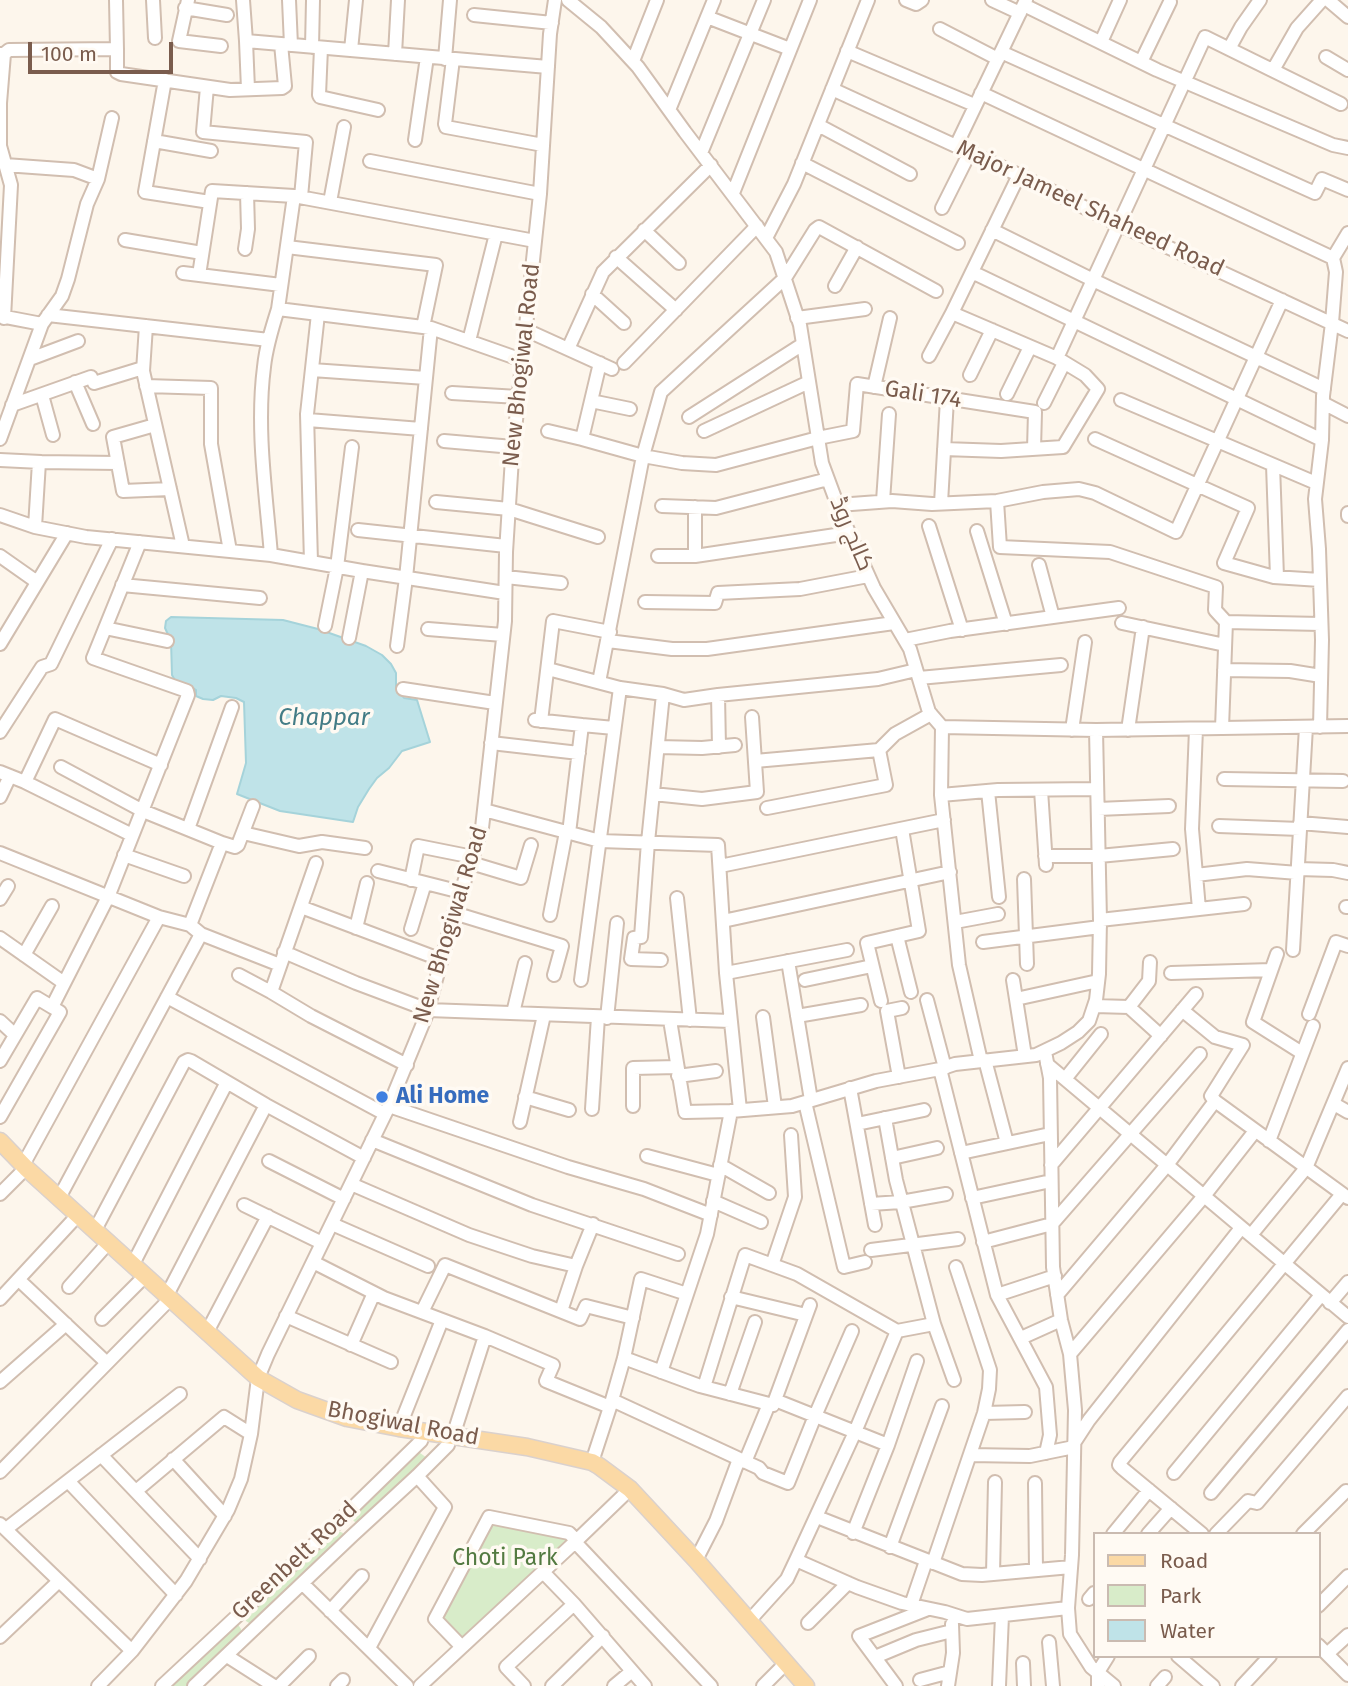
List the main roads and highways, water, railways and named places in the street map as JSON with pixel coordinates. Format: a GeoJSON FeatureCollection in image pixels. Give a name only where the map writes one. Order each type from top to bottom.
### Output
{"type":"FeatureCollection","features":[{"type":"Feature","properties":{"kind":"main road","name":"Bhogiwal Road"},"geometry":{"type":"LineString","coordinates":[[0,1141],[24,1167],[258,1378],[297,1400],[347,1418],[527,1447],[592,1462],[611,1473],[630,1489],[696,1560],[806,1686]]}},
{"type":"Feature","properties":{"kind":"water","name":"Chappar"},"geometry":{"type":"Polygon","coordinates":[[[171,617],[283,620],[366,646],[391,664],[396,673],[396,688],[404,698],[417,700],[430,742],[402,751],[369,789],[353,822],[280,811],[237,794],[246,763],[244,702],[221,696],[213,700],[203,699],[196,696],[196,690],[190,686],[177,684],[172,675],[171,641],[165,628],[166,621],[171,617]]]}},
{"type":"Feature","properties":{"kind":"place","name":"Ali Home"},"geometry":{"type":"Point","coordinates":[382,1097]}},
{"type":"Feature","properties":{"kind":"park label","name":"Choti Park"},"geometry":{"type":"Point","coordinates":[505,1559]}}]}
